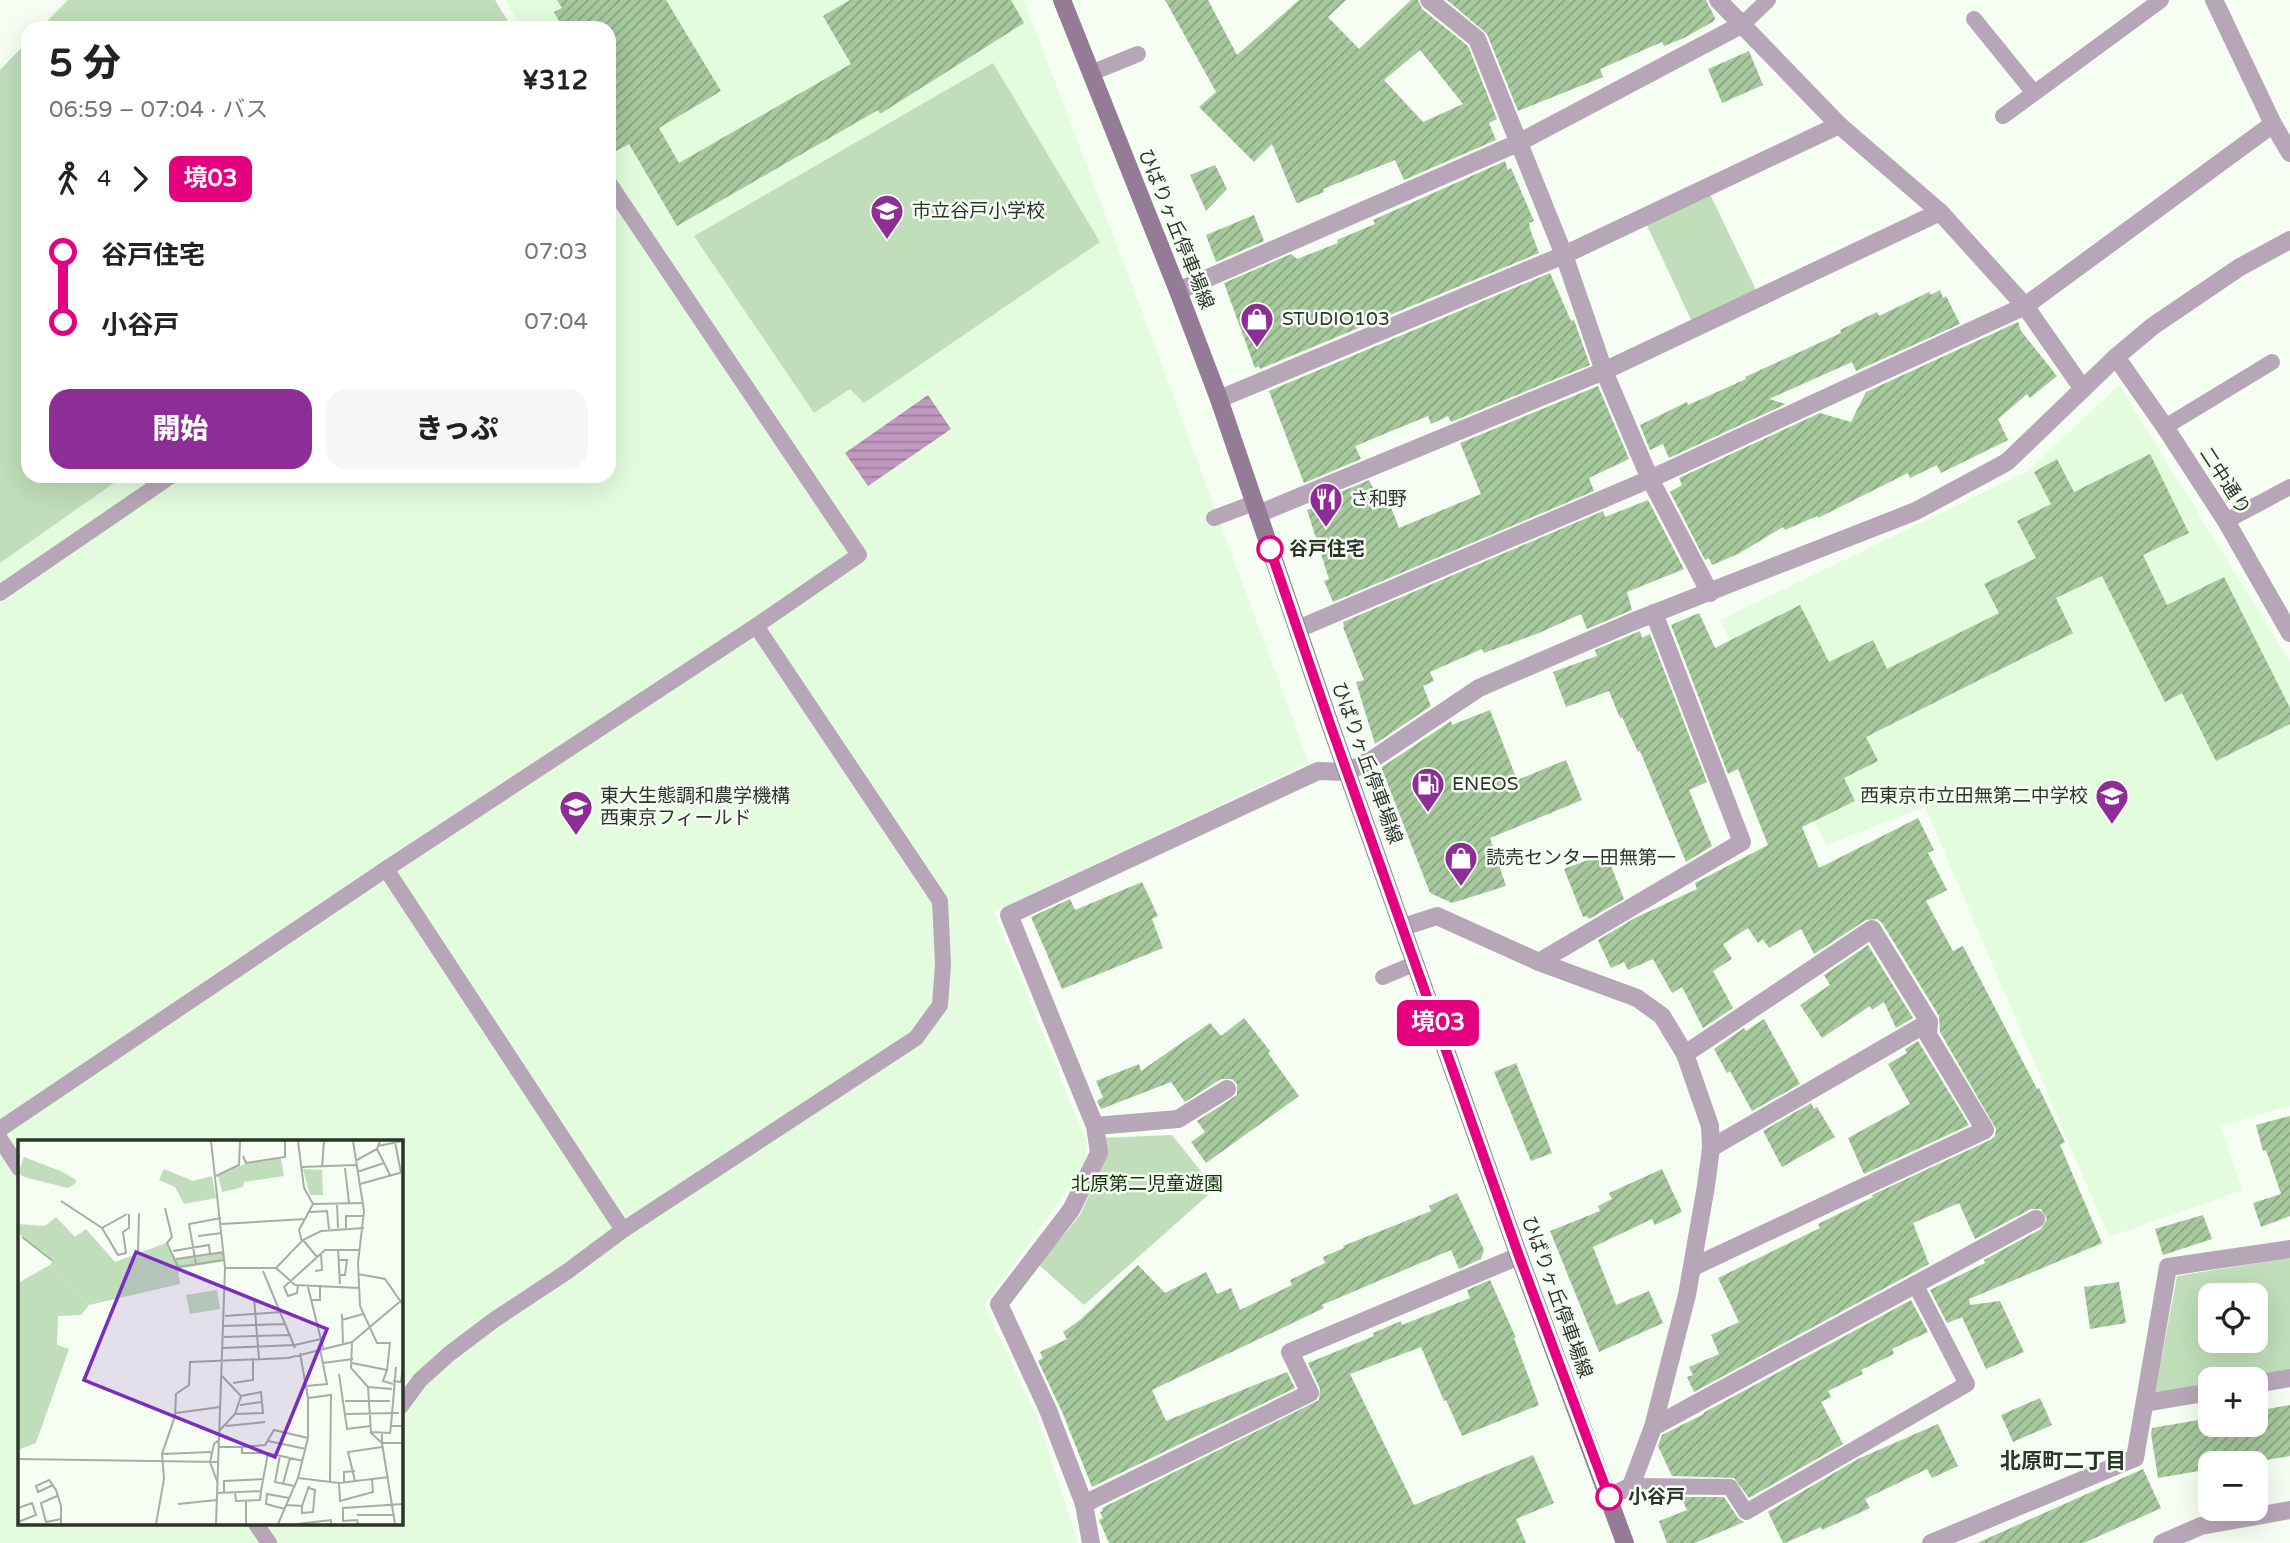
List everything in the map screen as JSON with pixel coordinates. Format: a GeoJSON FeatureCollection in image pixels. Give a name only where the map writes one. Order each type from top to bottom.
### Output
{"type":"FeatureCollection","features":[{"type":"Feature","properties":{"kind":"main road","name":"ひばりヶ丘停車場線"},"geometry":{"type":"LineString","coordinates":[[1062,0],[1219,399],[1347,772],[1519,1256],[1625,1543]]}},
{"type":"Feature","properties":{"kind":"street"},"geometry":{"type":"LineString","coordinates":[[1429,0],[1477,39],[1564,255],[1604,371],[1650,479],[1710,593]]}},
{"type":"Feature","properties":{"kind":"street"},"geometry":{"type":"LineString","coordinates":[[1718,0],[1839,125],[1940,212],[2025,306],[2083,389]]}},
{"type":"Feature","properties":{"kind":"street"},"geometry":{"type":"LineString","coordinates":[[2214,0],[2273,124],[2290,153]]}},
{"type":"Feature","properties":{"kind":"street"},"geometry":{"type":"LineString","coordinates":[[1178,290],[1518,143],[1743,24]]}},
{"type":"Feature","properties":{"kind":"street"},"geometry":{"type":"LineString","coordinates":[[1298,629],[1650,479],[2025,306],[2273,124]]}},
{"type":"Feature","properties":{"kind":"street"},"geometry":{"type":"LineString","coordinates":[[1219,399],[1564,255],[1839,125]]}},
{"type":"Feature","properties":{"kind":"street"},"geometry":{"type":"LineString","coordinates":[[1256,508],[1604,371],[1940,212]]}},
{"type":"Feature","properties":{"kind":"street"},"geometry":{"type":"LineString","coordinates":[[1091,1543],[1084,1504],[1048,1410],[999,1304],[1072,1210],[1099,1153],[1095,1126],[1069,1047],[1009,915],[1318,771],[1347,772],[1373,759],[1479,688],[1654,613],[1916,511],[2007,462],[2116,357],[2153,326],[2240,267],[2290,240]]}},
{"type":"Feature","properties":{"kind":"street","name":"二中通り"},"geometry":{"type":"LineString","coordinates":[[2116,357],[2226,521],[2290,633]]}},
{"type":"Feature","properties":{"kind":"street"},"geometry":{"type":"LineString","coordinates":[[1539,962],[1742,842],[1654,613]]}},
{"type":"Feature","properties":{"kind":"street"},"geometry":{"type":"LineString","coordinates":[[1404,927],[1437,916],[1539,962],[1637,998],[1662,1016],[1685,1054],[1710,1126],[1711,1148],[1693,1267],[1653,1427],[1631,1486],[1609,1497]]}},
{"type":"Feature","properties":{"kind":"street"},"geometry":{"type":"LineString","coordinates":[[1685,1054],[1872,929],[1929,1022],[1928,1035],[1985,1130],[1693,1267]]}},
{"type":"Feature","properties":{"kind":"street"},"geometry":{"type":"LineString","coordinates":[[1711,1148],[1929,1022]]}},
{"type":"Feature","properties":{"kind":"street"},"geometry":{"type":"LineString","coordinates":[[1095,1126],[1178,1119],[1227,1089]]}},
{"type":"Feature","properties":{"kind":"street"},"geometry":{"type":"LineString","coordinates":[[1653,1427],[2036,1219]]}},
{"type":"Feature","properties":{"kind":"street"},"geometry":{"type":"LineString","coordinates":[[1931,1543],[2135,1458],[2168,1267],[2290,1249]]}},
{"type":"Feature","properties":{"kind":"street"},"geometry":{"type":"LineString","coordinates":[[1084,1504],[1310,1394],[1290,1352],[1519,1256]]}},
{"type":"Feature","properties":{"kind":"street"},"geometry":{"type":"LineString","coordinates":[[2268,1382],[2290,1378]]}},
{"type":"Feature","properties":{"kind":"street"},"geometry":{"type":"LineString","coordinates":[[2145,1402],[2198,1394]]}},
{"type":"Feature","properties":{"kind":"street"},"geometry":{"type":"LineString","coordinates":[[2162,1543],[2290,1510]]}},
{"type":"Feature","properties":{"kind":"lane"},"geometry":{"type":"LineString","coordinates":[[1743,24],[1768,0]]}},
{"type":"Feature","properties":{"kind":"lane"},"geometry":{"type":"LineString","coordinates":[[2003,116],[2161,0]]}},
{"type":"Feature","properties":{"kind":"lane"},"geometry":{"type":"LineString","coordinates":[[1974,19],[2034,93]]}},
{"type":"Feature","properties":{"kind":"lane"},"geometry":{"type":"LineString","coordinates":[[1091,73],[1138,54]]}},
{"type":"Feature","properties":{"kind":"lane"},"geometry":{"type":"LineString","coordinates":[[0,1129],[859,555],[616,193]]}},
{"type":"Feature","properties":{"kind":"lane"},"geometry":{"type":"LineString","coordinates":[[2165,427],[2272,362]]}},
{"type":"Feature","properties":{"kind":"lane"},"geometry":{"type":"LineString","coordinates":[[0,593],[161,483]]}},
{"type":"Feature","properties":{"kind":"lane"},"geometry":{"type":"LineString","coordinates":[[2226,521],[2290,487]]}},
{"type":"Feature","properties":{"kind":"lane"},"geometry":{"type":"LineString","coordinates":[[1214,518],[1256,508]]}},
{"type":"Feature","properties":{"kind":"lane"},"geometry":{"type":"LineString","coordinates":[[402,1405],[420,1380],[449,1354],[623,1230],[916,1038],[940,1005],[943,964],[940,901],[756,626]]}},
{"type":"Feature","properties":{"kind":"lane"},"geometry":{"type":"LineString","coordinates":[[386,869],[623,1230]]}},
{"type":"Feature","properties":{"kind":"lane"},"geometry":{"type":"LineString","coordinates":[[1383,977],[1416,963]]}},
{"type":"Feature","properties":{"kind":"lane"},"geometry":{"type":"LineString","coordinates":[[0,1139],[18,1166]]}},
{"type":"Feature","properties":{"kind":"lane"},"geometry":{"type":"LineString","coordinates":[[1631,1486],[1730,1487],[1746,1512],[1967,1384],[1916,1284]]}},
{"type":"Feature","properties":{"kind":"lane"},"geometry":{"type":"LineString","coordinates":[[259,1526],[269,1543]]}},
{"type":"Feature","properties":{"kind":"shaded area","name":"東大生態調和農学機構 西東京フィールド"},"geometry":{"type":"Polygon","coordinates":[[[505,0],[1024,0],[1309,763],[994,912],[1086,1141],[1087,1163],[984,1305],[1038,1419],[1078,1543],[0,1543],[0,563],[114,483],[616,483],[616,21],[518,21],[505,0]]]}},
{"type":"Feature","properties":{"kind":"shaded area","name":"西東京市立田無第二中学校"},"geometry":{"type":"Polygon","coordinates":[[[2119,385],[2290,662],[2290,1106],[2220,1126],[2243,1190],[2109,1237],[1925,807],[1826,845],[1720,620],[2028,471],[2119,385]]]}},
{"type":"Feature","properties":{"kind":"shaded area"},"geometry":{"type":"Polygon","coordinates":[[[928,395],[951,429],[868,486],[845,453],[928,395]]]}},
{"type":"Feature","properties":{"kind":"green space"},"geometry":{"type":"Polygon","coordinates":[[[68,0],[495,0],[508,21],[47,21],[68,0]]]}},
{"type":"Feature","properties":{"kind":"green space"},"geometry":{"type":"Polygon","coordinates":[[[21,48],[21,483],[114,483],[0,563],[0,70],[21,48]]]}},
{"type":"Feature","properties":{"kind":"green space"},"geometry":{"type":"Polygon","coordinates":[[[993,63],[1100,242],[864,403],[850,389],[814,413],[694,236],[993,63]]]}},
{"type":"Feature","properties":{"kind":"green space"},"geometry":{"type":"Polygon","coordinates":[[[1709,192],[1757,292],[1692,322],[1645,221],[1709,192]]]}},
{"type":"Feature","properties":{"kind":"green space","name":"北原第二児童遊園"},"geometry":{"type":"Polygon","coordinates":[[[1172,1135],[1215,1189],[1084,1305],[1039,1265],[1080,1215],[1108,1154],[1100,1138],[1172,1135]]]}},
{"type":"Feature","properties":{"kind":"green space"},"geometry":{"type":"Polygon","coordinates":[[[2290,1258],[2290,1371],[2268,1375],[2268,1367],[2198,1367],[2198,1386],[2155,1393],[2177,1276],[2290,1258]]]}},
{"type":"Feature","properties":{"kind":"building"},"geometry":{"type":"Polygon","coordinates":[[[557,0],[666,0],[721,91],[659,128],[679,163],[851,64],[823,16],[850,0],[1011,0],[1024,23],[880,114],[878,110],[677,226],[629,144],[616,151],[616,21],[559,21],[554,12],[562,8],[557,0]]]}},
{"type":"Feature","properties":{"kind":"building"},"geometry":{"type":"Polygon","coordinates":[[[1165,0],[1208,0],[1237,55],[1299,0],[1346,0],[1328,17],[1359,49],[1411,0],[1418,0],[1422,9],[1468,46],[1497,119],[1489,123],[1496,140],[1404,180],[1395,160],[1323,189],[1324,192],[1298,203],[1272,144],[1254,162],[1199,107],[1216,92],[1165,0]],[[1420,50],[1384,80],[1423,122],[1463,104],[1420,50]]]}},
{"type":"Feature","properties":{"kind":"building"},"geometry":{"type":"Polygon","coordinates":[[[1447,0],[1706,0],[1715,18],[1684,38],[1664,46],[1662,42],[1600,69],[1603,77],[1518,111],[1487,34],[1447,0]]]}},
{"type":"Feature","properties":{"kind":"building"},"geometry":{"type":"Polygon","coordinates":[[[1749,51],[1763,85],[1722,103],[1708,69],[1749,51]]]}},
{"type":"Feature","properties":{"kind":"building"},"geometry":{"type":"Polygon","coordinates":[[[1505,161],[1508,170],[1511,168],[1534,221],[1529,223],[1539,253],[1260,369],[1259,366],[1255,368],[1224,283],[1291,254],[1297,259],[1338,243],[1337,240],[1375,224],[1373,220],[1505,161]]]}},
{"type":"Feature","properties":{"kind":"building"},"geometry":{"type":"Polygon","coordinates":[[[1215,165],[1227,189],[1206,211],[1190,175],[1215,165]]]}},
{"type":"Feature","properties":{"kind":"building"},"geometry":{"type":"Polygon","coordinates":[[[1254,215],[1264,241],[1216,262],[1206,235],[1254,215]]]}},
{"type":"Feature","properties":{"kind":"building"},"geometry":{"type":"Polygon","coordinates":[[[1550,273],[1571,321],[1574,320],[1590,365],[1451,422],[1448,416],[1431,424],[1428,416],[1355,446],[1361,459],[1304,483],[1269,391],[1550,273]]]}},
{"type":"Feature","properties":{"kind":"building"},"geometry":{"type":"Polygon","coordinates":[[[1940,290],[1943,298],[1946,296],[1960,324],[1856,371],[1852,362],[1769,399],[1786,404],[1669,458],[1663,444],[1650,450],[1640,425],[1687,402],[1688,405],[1746,379],[1745,377],[1841,333],[1840,330],[1877,312],[1879,316],[1929,292],[1931,295],[1940,290]]]}},
{"type":"Feature","properties":{"kind":"building"},"geometry":{"type":"Polygon","coordinates":[[[2018,322],[2021,331],[2057,376],[2030,398],[2027,394],[1998,419],[2008,440],[1941,473],[1937,465],[1910,478],[1908,473],[1818,518],[1817,516],[1785,530],[1783,527],[1738,554],[1712,565],[1709,558],[1705,560],[1670,492],[1682,485],[1679,478],[1820,413],[1851,422],[1866,392],[2018,322]]]}},
{"type":"Feature","properties":{"kind":"building"},"geometry":{"type":"Polygon","coordinates":[[[1598,386],[1629,459],[1589,478],[1594,491],[1333,602],[1324,581],[1329,579],[1307,510],[1314,508],[1312,504],[1369,480],[1375,492],[1384,489],[1399,528],[1481,494],[1460,443],[1598,386]]]}},
{"type":"Feature","properties":{"kind":"building"},"geometry":{"type":"Polygon","coordinates":[[[2150,454],[2189,533],[2143,555],[2167,605],[2224,577],[2290,708],[2290,724],[2216,761],[2182,693],[2165,702],[2102,576],[2056,598],[2073,633],[1866,737],[1878,761],[1844,778],[1855,801],[1802,827],[1819,868],[1918,818],[1934,850],[1928,853],[1947,890],[1926,901],[1953,951],[1963,946],[2037,1089],[2039,1088],[2065,1142],[2060,1145],[2102,1243],[1969,1299],[1970,1305],[2000,1301],[2024,1352],[1986,1369],[1962,1317],[1947,1323],[1930,1290],[1985,1263],[1984,1260],[2041,1229],[2047,1219],[2041,1209],[2031,1209],[1975,1239],[1959,1203],[1913,1223],[1929,1264],[1694,1392],[1687,1377],[1693,1375],[1689,1367],[1719,1354],[1711,1335],[1739,1322],[1718,1278],[1820,1228],[1818,1224],[1873,1197],[1872,1195],[1990,1140],[1995,1136],[1996,1129],[1940,1032],[1939,1016],[1877,919],[1866,920],[1814,954],[1801,929],[1769,948],[1763,939],[1758,943],[1748,928],[1723,944],[1732,959],[1713,971],[1733,1008],[1703,1028],[1682,987],[1672,993],[1653,959],[1628,970],[1624,962],[1611,968],[1598,940],[1635,918],[1697,889],[1695,883],[1768,845],[1738,769],[1728,774],[1671,625],[1699,613],[1715,648],[1800,605],[1829,662],[1873,640],[1887,669],[1999,613],[1984,584],[2036,558],[2017,521],[2051,504],[2034,472],[2057,459],[2074,492],[2150,454]]]}},
{"type":"Feature","properties":{"kind":"building"},"geometry":{"type":"Polygon","coordinates":[[[1648,500],[1684,569],[1627,592],[1632,610],[1587,629],[1581,614],[1484,653],[1482,649],[1430,672],[1434,681],[1423,686],[1431,706],[1375,744],[1356,682],[1364,680],[1343,622],[1603,511],[1605,517],[1648,500]]]}},
{"type":"Feature","properties":{"kind":"building"},"geometry":{"type":"Polygon","coordinates":[[[1640,631],[1642,638],[1650,634],[1707,782],[1689,790],[1712,846],[1686,862],[1640,751],[1638,752],[1622,717],[1620,718],[1609,691],[1566,707],[1553,672],[1597,656],[1595,650],[1640,631]]]}},
{"type":"Feature","properties":{"kind":"building"},"geometry":{"type":"Polygon","coordinates":[[[1490,710],[1517,780],[1566,760],[1582,800],[1490,838],[1506,886],[1452,903],[1430,893],[1382,767],[1451,721],[1452,725],[1490,710]]]}},
{"type":"Feature","properties":{"kind":"building"},"geometry":{"type":"Polygon","coordinates":[[[1606,853],[1624,899],[1589,919],[1587,916],[1583,917],[1564,869],[1606,853]]]}},
{"type":"Feature","properties":{"kind":"building"},"geometry":{"type":"Polygon","coordinates":[[[1142,882],[1158,916],[1152,919],[1163,948],[1062,989],[1031,917],[1070,899],[1075,910],[1142,882]]]}},
{"type":"Feature","properties":{"kind":"building"},"geometry":{"type":"Polygon","coordinates":[[[1868,945],[1913,1018],[1896,1028],[1884,1002],[1872,1010],[1870,1006],[1822,1038],[1800,1005],[1830,985],[1824,975],[1868,945]]]}},
{"type":"Feature","properties":{"kind":"building"},"geometry":{"type":"Polygon","coordinates":[[[1244,1018],[1270,1051],[1268,1053],[1299,1096],[1206,1163],[1191,1142],[1205,1132],[1197,1121],[1237,1095],[1237,1084],[1232,1079],[1221,1079],[1185,1102],[1171,1082],[1101,1109],[1097,1101],[1103,1097],[1096,1081],[1139,1064],[1141,1071],[1210,1023],[1221,1036],[1244,1018]]]}},
{"type":"Feature","properties":{"kind":"building"},"geometry":{"type":"Polygon","coordinates":[[[1764,1019],[1800,1084],[1752,1111],[1730,1071],[1727,1073],[1714,1049],[1744,1028],[1746,1031],[1764,1019]]]}},
{"type":"Feature","properties":{"kind":"building"},"geometry":{"type":"Polygon","coordinates":[[[1918,1041],[1969,1125],[1864,1174],[1848,1138],[1910,1104],[1888,1064],[1907,1053],[1905,1049],[1918,1041]]]}},
{"type":"Feature","properties":{"kind":"building"},"geometry":{"type":"Polygon","coordinates":[[[1516,1063],[1552,1153],[1531,1161],[1494,1072],[1516,1063]]]}},
{"type":"Feature","properties":{"kind":"building"},"geometry":{"type":"Polygon","coordinates":[[[1811,1103],[1814,1109],[1817,1107],[1835,1137],[1782,1167],[1763,1131],[1811,1103]]]}},
{"type":"Feature","properties":{"kind":"building"},"geometry":{"type":"Polygon","coordinates":[[[2290,1116],[2290,1216],[2261,1227],[2253,1203],[2281,1194],[2266,1150],[2263,1151],[2256,1125],[2290,1116]]]}},
{"type":"Feature","properties":{"kind":"building"},"geometry":{"type":"Polygon","coordinates":[[[1662,1169],[1682,1212],[1655,1225],[1652,1219],[1593,1247],[1616,1305],[1649,1291],[1663,1323],[1599,1352],[1550,1231],[1600,1211],[1598,1206],[1612,1199],[1609,1193],[1662,1169]]]}},
{"type":"Feature","properties":{"kind":"building"},"geometry":{"type":"Polygon","coordinates":[[[1457,1193],[1484,1250],[1481,1259],[1459,1269],[1451,1250],[1322,1305],[1324,1308],[1152,1390],[1166,1421],[1287,1372],[1295,1388],[1092,1487],[1063,1414],[1038,1361],[1043,1358],[1040,1352],[1067,1339],[1063,1332],[1080,1320],[1138,1265],[1165,1293],[1206,1272],[1217,1294],[1231,1288],[1240,1310],[1292,1285],[1290,1280],[1325,1263],[1323,1257],[1344,1248],[1343,1246],[1431,1211],[1429,1206],[1457,1193]]]}},
{"type":"Feature","properties":{"kind":"building"},"geometry":{"type":"Polygon","coordinates":[[[2203,1215],[2212,1239],[2163,1255],[2155,1229],[2203,1215]]]}},
{"type":"Feature","properties":{"kind":"building"},"geometry":{"type":"Polygon","coordinates":[[[1490,1280],[1516,1338],[1539,1405],[1462,1436],[1421,1347],[1350,1374],[1414,1505],[1533,1455],[1554,1503],[1516,1519],[1526,1543],[1109,1543],[1099,1520],[1103,1518],[1100,1512],[1103,1511],[1102,1508],[1319,1400],[1320,1389],[1308,1363],[1374,1336],[1373,1333],[1401,1321],[1402,1325],[1470,1298],[1467,1290],[1490,1280]]]}},
{"type":"Feature","properties":{"kind":"building"},"geometry":{"type":"Polygon","coordinates":[[[2119,1282],[2126,1323],[2090,1329],[2084,1287],[2119,1282]]]}},
{"type":"Feature","properties":{"kind":"building"},"geometry":{"type":"Polygon","coordinates":[[[1911,1300],[1928,1332],[1892,1349],[1894,1354],[1861,1370],[1863,1374],[1828,1391],[1831,1397],[1821,1402],[1843,1444],[1749,1498],[1734,1478],[1672,1476],[1658,1446],[1662,1435],[1911,1300]]]}},
{"type":"Feature","properties":{"kind":"building"},"geometry":{"type":"Polygon","coordinates":[[[2040,1398],[2052,1425],[2013,1442],[2001,1415],[2040,1398]]]}},
{"type":"Feature","properties":{"kind":"building"},"geometry":{"type":"Polygon","coordinates":[[[2290,1405],[2290,1456],[2268,1460],[2268,1451],[2198,1451],[2198,1471],[2158,1478],[2152,1428],[2198,1420],[2198,1437],[2268,1437],[2268,1409],[2290,1405]]]}},
{"type":"Feature","properties":{"kind":"building"},"geometry":{"type":"Polygon","coordinates":[[[1938,1424],[1958,1466],[1932,1478],[1927,1469],[1865,1499],[1870,1508],[1785,1543],[1768,1512],[1764,1514],[1858,1459],[1938,1424]]]}},
{"type":"Feature","properties":{"kind":"building"},"geometry":{"type":"Polygon","coordinates":[[[2143,1469],[2161,1508],[2084,1543],[1977,1543],[2143,1469]]]}},
{"type":"Feature","properties":{"kind":"building"},"geometry":{"type":"Polygon","coordinates":[[[1681,1497],[1724,1497],[1738,1518],[1744,1522],[1695,1543],[1667,1543],[1659,1521],[1687,1510],[1681,1497]]]}},
{"type":"Feature","properties":{"kind":"bus line","name":"境03"},"geometry":{"type":"LineString","coordinates":[[1270,549],[1519,1256],[1609,1497]]}},
{"type":"Feature","properties":{"kind":"place","name":"市立谷戸小学校"},"geometry":{"type":"Point","coordinates":[887,241]}},
{"type":"Feature","properties":{"kind":"place","name":"STUDIO103"},"geometry":{"type":"Point","coordinates":[1257,349]}},
{"type":"Feature","properties":{"kind":"place","name":"さ和野"},"geometry":{"type":"Point","coordinates":[1326,529]}},
{"type":"Feature","properties":{"kind":"place","name":"谷戸住宅"},"geometry":{"type":"Point","coordinates":[1270,549]}},
{"type":"Feature","properties":{"kind":"place","name":"ENEOS"},"geometry":{"type":"Point","coordinates":[1428,814]}},
{"type":"Feature","properties":{"kind":"place","name":"西東京市立田無第二中学校"},"geometry":{"type":"Point","coordinates":[2112,826]}},
{"type":"Feature","properties":{"kind":"place","name":"東大生態調和農学機構 西東京フィールド"},"geometry":{"type":"Point","coordinates":[576,837]}},
{"type":"Feature","properties":{"kind":"place","name":"読売センター田無第一"},"geometry":{"type":"Point","coordinates":[1461,888]}},
{"type":"Feature","properties":{"kind":"place","name":"小谷戸"},"geometry":{"type":"Point","coordinates":[1609,1497]}},
{"type":"Feature","properties":{"kind":"district","name":"北原町二丁目"},"geometry":{"type":"Point","coordinates":[2063,1461]}}]}
